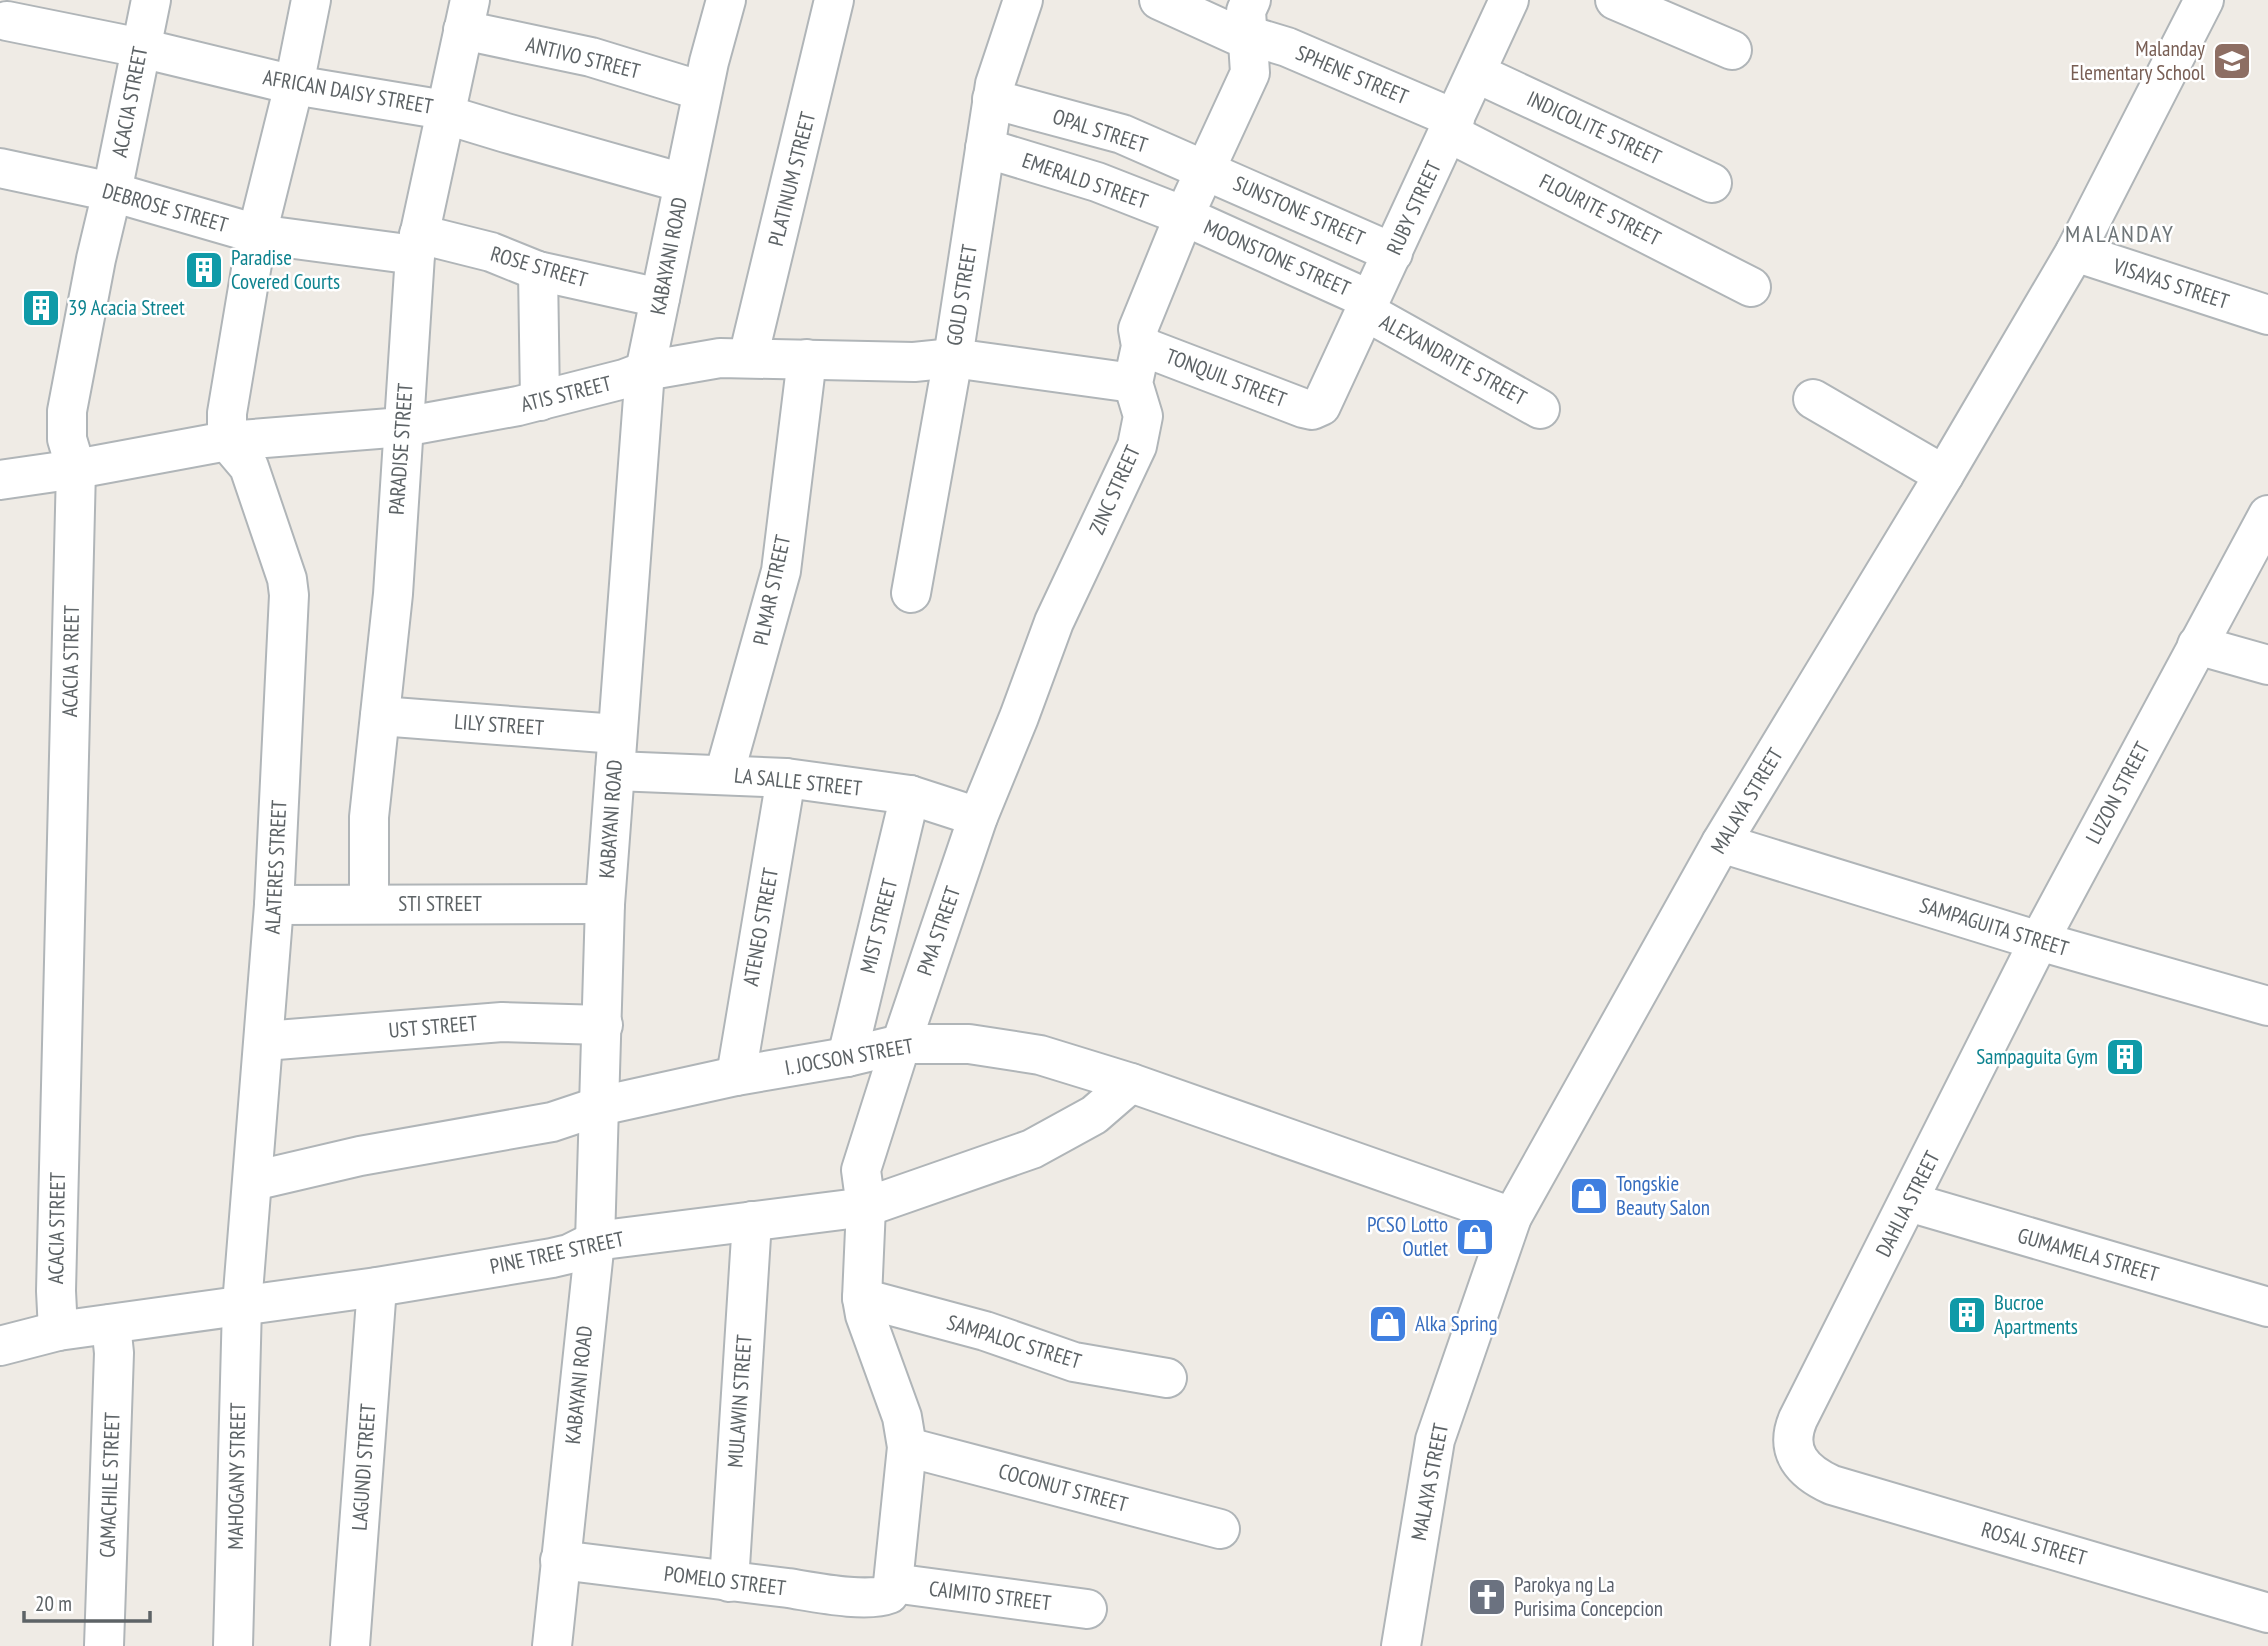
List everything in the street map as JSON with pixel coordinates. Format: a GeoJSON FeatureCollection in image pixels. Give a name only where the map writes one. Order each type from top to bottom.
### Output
{"type":"FeatureCollection","features":[{"type":"Feature","properties":{"kind":"street","name":"ACACIA STREET"},"geometry":{"type":"LineString","coordinates":[[58,1331],[56,1291],[76,469],[67,439],[67,411],[96,260],[152,0]]}},
{"type":"Feature","properties":{"kind":"street"},"geometry":{"type":"LineString","coordinates":[[228,441],[227,413],[257,234],[293,85],[310,0]]}},
{"type":"Feature","properties":{"kind":"street","name":"KABAYANI ROAD"},"geometry":{"type":"LineString","coordinates":[[552,1646],[595,1241],[605,904],[645,371],[702,92],[726,0]]}},
{"type":"Feature","properties":{"kind":"street","name":"PLATINUM STREET"},"geometry":{"type":"LineString","coordinates":[[748,358],[834,0]]}},
{"type":"Feature","properties":{"kind":"street","name":"GOLD STREET"},"geometry":{"type":"LineString","coordinates":[[911,593],[953,358],[992,99],[1005,49],[1023,0]]}},
{"type":"Feature","properties":{"kind":"street","name":"SPHENE STREET"},"geometry":{"type":"LineString","coordinates":[[1159,0],[1236,36],[1249,18],[1287,47],[1452,126]]}},
{"type":"Feature","properties":{"kind":"street","name":"RUBY STREET"},"geometry":{"type":"LineString","coordinates":[[1312,410],[1321,407],[1509,0]]}},
{"type":"Feature","properties":{"kind":"street"},"geometry":{"type":"LineString","coordinates":[[1615,0],[1732,50]]}},
{"type":"Feature","properties":{"kind":"street","name":"MALAYA STREET"},"geometry":{"type":"LineString","coordinates":[[1401,1646],[1435,1440],[1512,1217],[1721,843],[2075,253],[2204,0]]}},
{"type":"Feature","properties":{"kind":"street","name":"ANTIVO STREET"},"geometry":{"type":"LineString","coordinates":[[467,15],[702,92]]}},
{"type":"Feature","properties":{"kind":"street","name":"PARADISE STREET"},"geometry":{"type":"LineString","coordinates":[[369,904],[369,817],[393,594],[402,428],[417,245],[467,15]]}},
{"type":"Feature","properties":{"kind":"street","name":"ZINC STREET"},"geometry":{"type":"LineString","coordinates":[[978,817],[1054,622],[1137,446],[1143,416],[1133,383],[1141,346],[1138,330],[1184,216],[1250,73],[1249,18]]}},
{"type":"Feature","properties":{"kind":"street","name":"AFRICAN DAISY STREET"},"geometry":{"type":"LineString","coordinates":[[5,23],[141,48],[293,85],[445,110],[460,119],[506,134],[683,183]]}},
{"type":"Feature","properties":{"kind":"street","name":"INDICOLITE STREET"},"geometry":{"type":"LineString","coordinates":[[1476,73],[1712,183]]}},
{"type":"Feature","properties":{"kind":"street","name":"OPAL STREET"},"geometry":{"type":"LineString","coordinates":[[992,99],[1122,134],[1205,169]]}},
{"type":"Feature","properties":{"kind":"street","name":"FLOURITE STREET"},"geometry":{"type":"LineString","coordinates":[[1452,126],[1751,287]]}},
{"type":"Feature","properties":{"kind":"street","name":"EMERALD STREET"},"geometry":{"type":"LineString","coordinates":[[985,148],[1097,182],[1184,216]]}},
{"type":"Feature","properties":{"kind":"street","name":"DEBROSE STREET"},"geometry":{"type":"LineString","coordinates":[[0,168],[112,192],[257,234],[417,245]]}},
{"type":"Feature","properties":{"kind":"street","name":"SUNSTONE STREET"},"geometry":{"type":"LineString","coordinates":[[1205,169],[1393,253]]}},
{"type":"Feature","properties":{"kind":"street","name":"MOONSTONE STREET"},"geometry":{"type":"LineString","coordinates":[[1184,216],[1368,306]]}},
{"type":"Feature","properties":{"kind":"street","name":"ROSE STREET"},"geometry":{"type":"LineString","coordinates":[[417,245],[491,253],[538,271],[660,298]]}},
{"type":"Feature","properties":{"kind":"street","name":"VISAYAS STREET"},"geometry":{"type":"LineString","coordinates":[[2075,253],[2268,315]]}},
{"type":"Feature","properties":{"kind":"street"},"geometry":{"type":"LineString","coordinates":[[538,271],[540,401]]}},
{"type":"Feature","properties":{"kind":"street","name":"ALEXANDRITE STREET"},"geometry":{"type":"LineString","coordinates":[[1368,306],[1540,409]]}},
{"type":"Feature","properties":{"kind":"street","name":"TONQUIL STREET"},"geometry":{"type":"LineString","coordinates":[[1141,346],[1312,410]]}},
{"type":"Feature","properties":{"kind":"street","name":"ATIS STREET"},"geometry":{"type":"LineString","coordinates":[[0,480],[228,441],[402,428],[540,401],[645,371],[720,358],[914,362],[953,358],[1133,383]]}},
{"type":"Feature","properties":{"kind":"street","name":"PLMAR STREET"},"geometry":{"type":"LineString","coordinates":[[724,775],[781,571],[807,359]]}},
{"type":"Feature","properties":{"kind":"street"},"geometry":{"type":"LineString","coordinates":[[1813,400],[1944,475]]}},
{"type":"Feature","properties":{"kind":"street","name":"ALATERES STREET"},"geometry":{"type":"LineString","coordinates":[[228,441],[249,467],[287,579],[289,595],[274,905],[242,1305]]}},
{"type":"Feature","properties":{"kind":"street","name":"LUZON STREET"},"geometry":{"type":"LineString","coordinates":[[2039,941],[2268,515]]}},
{"type":"Feature","properties":{"kind":"street"},"geometry":{"type":"LineString","coordinates":[[2197,645],[2268,665]]}},
{"type":"Feature","properties":{"kind":"street","name":"LILY STREET"},"geometry":{"type":"LineString","coordinates":[[380,716],[616,753]]}},
{"type":"Feature","properties":{"kind":"street","name":"LA SALLE STREET"},"geometry":{"type":"LineString","coordinates":[[616,753],[724,775],[786,778],[910,795],[978,817]]}},
{"type":"Feature","properties":{"kind":"street","name":"ATENEO STREET"},"geometry":{"type":"LineString","coordinates":[[736,1076],[786,778]]}},
{"type":"Feature","properties":{"kind":"street","name":"MIST STREET"},"geometry":{"type":"LineString","coordinates":[[847,1057],[910,795]]}},
{"type":"Feature","properties":{"kind":"street","name":"PMA STREET"},"geometry":{"type":"LineString","coordinates":[[891,1589],[907,1447],[902,1417],[865,1315],[862,1298],[866,1207],[861,1170],[978,817]]}},
{"type":"Feature","properties":{"kind":"street","name":"SAMPAGUITA STREET"},"geometry":{"type":"LineString","coordinates":[[1721,843],[2039,941],[2268,1006]]}},
{"type":"Feature","properties":{"kind":"street","name":"STI STREET"},"geometry":{"type":"LineString","coordinates":[[274,905],[605,904]]}},
{"type":"Feature","properties":{"kind":"street","name":"DAHLIA STREET"},"geometry":{"type":"LineString","coordinates":[[1803,1468],[1794,1448],[1794,1427],[2039,941]]}},
{"type":"Feature","properties":{"kind":"street","name":"UST STREET"},"geometry":{"type":"LineString","coordinates":[[264,1041],[502,1022],[603,1025]]}},
{"type":"Feature","properties":{"kind":"street","name":"I. JOCSON STREET"},"geometry":{"type":"LineString","coordinates":[[253,1181],[360,1156],[552,1122],[600,1106],[901,1044],[969,1044],[1040,1055],[1130,1083],[1512,1217]]}},
{"type":"Feature","properties":{"kind":"street","name":"PINE TREE STREET"},"geometry":{"type":"LineString","coordinates":[[0,1346],[58,1331],[377,1287],[569,1254],[595,1241],[866,1207],[1032,1149],[1094,1115],[1130,1083]]}},
{"type":"Feature","properties":{"kind":"street","name":"GUMAMELA STREET"},"geometry":{"type":"LineString","coordinates":[[1909,1202],[2268,1307]]}},
{"type":"Feature","properties":{"kind":"street","name":"MULAWIN STREET"},"geometry":{"type":"LineString","coordinates":[[729,1582],[752,1221]]}},
{"type":"Feature","properties":{"kind":"street","name":"LAGUNDI STREET"},"geometry":{"type":"LineString","coordinates":[[350,1646],[377,1287]]}},
{"type":"Feature","properties":{"kind":"street","name":"SAMPALOC STREET"},"geometry":{"type":"LineString","coordinates":[[862,1298],[985,1331],[1074,1362],[1167,1377]]}},
{"type":"Feature","properties":{"kind":"street","name":"MAHOGANY STREET"},"geometry":{"type":"LineString","coordinates":[[233,1646],[242,1305]]}},
{"type":"Feature","properties":{"kind":"street","name":"CAMACHILE STREET"},"geometry":{"type":"LineString","coordinates":[[104,1646],[114,1353],[111,1324]]}},
{"type":"Feature","properties":{"kind":"street","name":"COCONUT STREET"},"geometry":{"type":"LineString","coordinates":[[907,1447],[1220,1530]]}},
{"type":"Feature","properties":{"kind":"street","name":"ROSAL STREET"},"geometry":{"type":"LineString","coordinates":[[1803,1468],[1832,1485],[2268,1613]]}},
{"type":"Feature","properties":{"kind":"street","name":"POMELO STREET"},"geometry":{"type":"LineString","coordinates":[[560,1560],[879,1598],[891,1589]]}},
{"type":"Feature","properties":{"kind":"street","name":"CAIMITO STREET"},"geometry":{"type":"LineString","coordinates":[[891,1589],[1087,1609]]}},
{"type":"Feature","properties":{"kind":"place","name":"Malanday Elementary School"},"geometry":{"type":"Point","coordinates":[2232,61]}},
{"type":"Feature","properties":{"kind":"place","name":"Paradise Covered Courts"},"geometry":{"type":"Point","coordinates":[204,270]}},
{"type":"Feature","properties":{"kind":"place","name":"39 Acacia Street"},"geometry":{"type":"Point","coordinates":[41,308]}},
{"type":"Feature","properties":{"kind":"place","name":"Sampaguita Gym"},"geometry":{"type":"Point","coordinates":[2125,1057]}},
{"type":"Feature","properties":{"kind":"place","name":"Tongskie Beauty Salon"},"geometry":{"type":"Point","coordinates":[1589,1196]}},
{"type":"Feature","properties":{"kind":"place","name":"PCSO Lotto Outlet"},"geometry":{"type":"Point","coordinates":[1475,1237]}},
{"type":"Feature","properties":{"kind":"place","name":"Bucroe Apartments"},"geometry":{"type":"Point","coordinates":[1967,1315]}},
{"type":"Feature","properties":{"kind":"place","name":"Alka Spring"},"geometry":{"type":"Point","coordinates":[1388,1324]}},
{"type":"Feature","properties":{"kind":"place","name":"Parokya ng La Purisima Concepcion"},"geometry":{"type":"Point","coordinates":[1487,1597]}},
{"type":"Feature","properties":{"kind":"district","name":"MALANDAY"},"geometry":{"type":"Point","coordinates":[2120,234]}}]}
